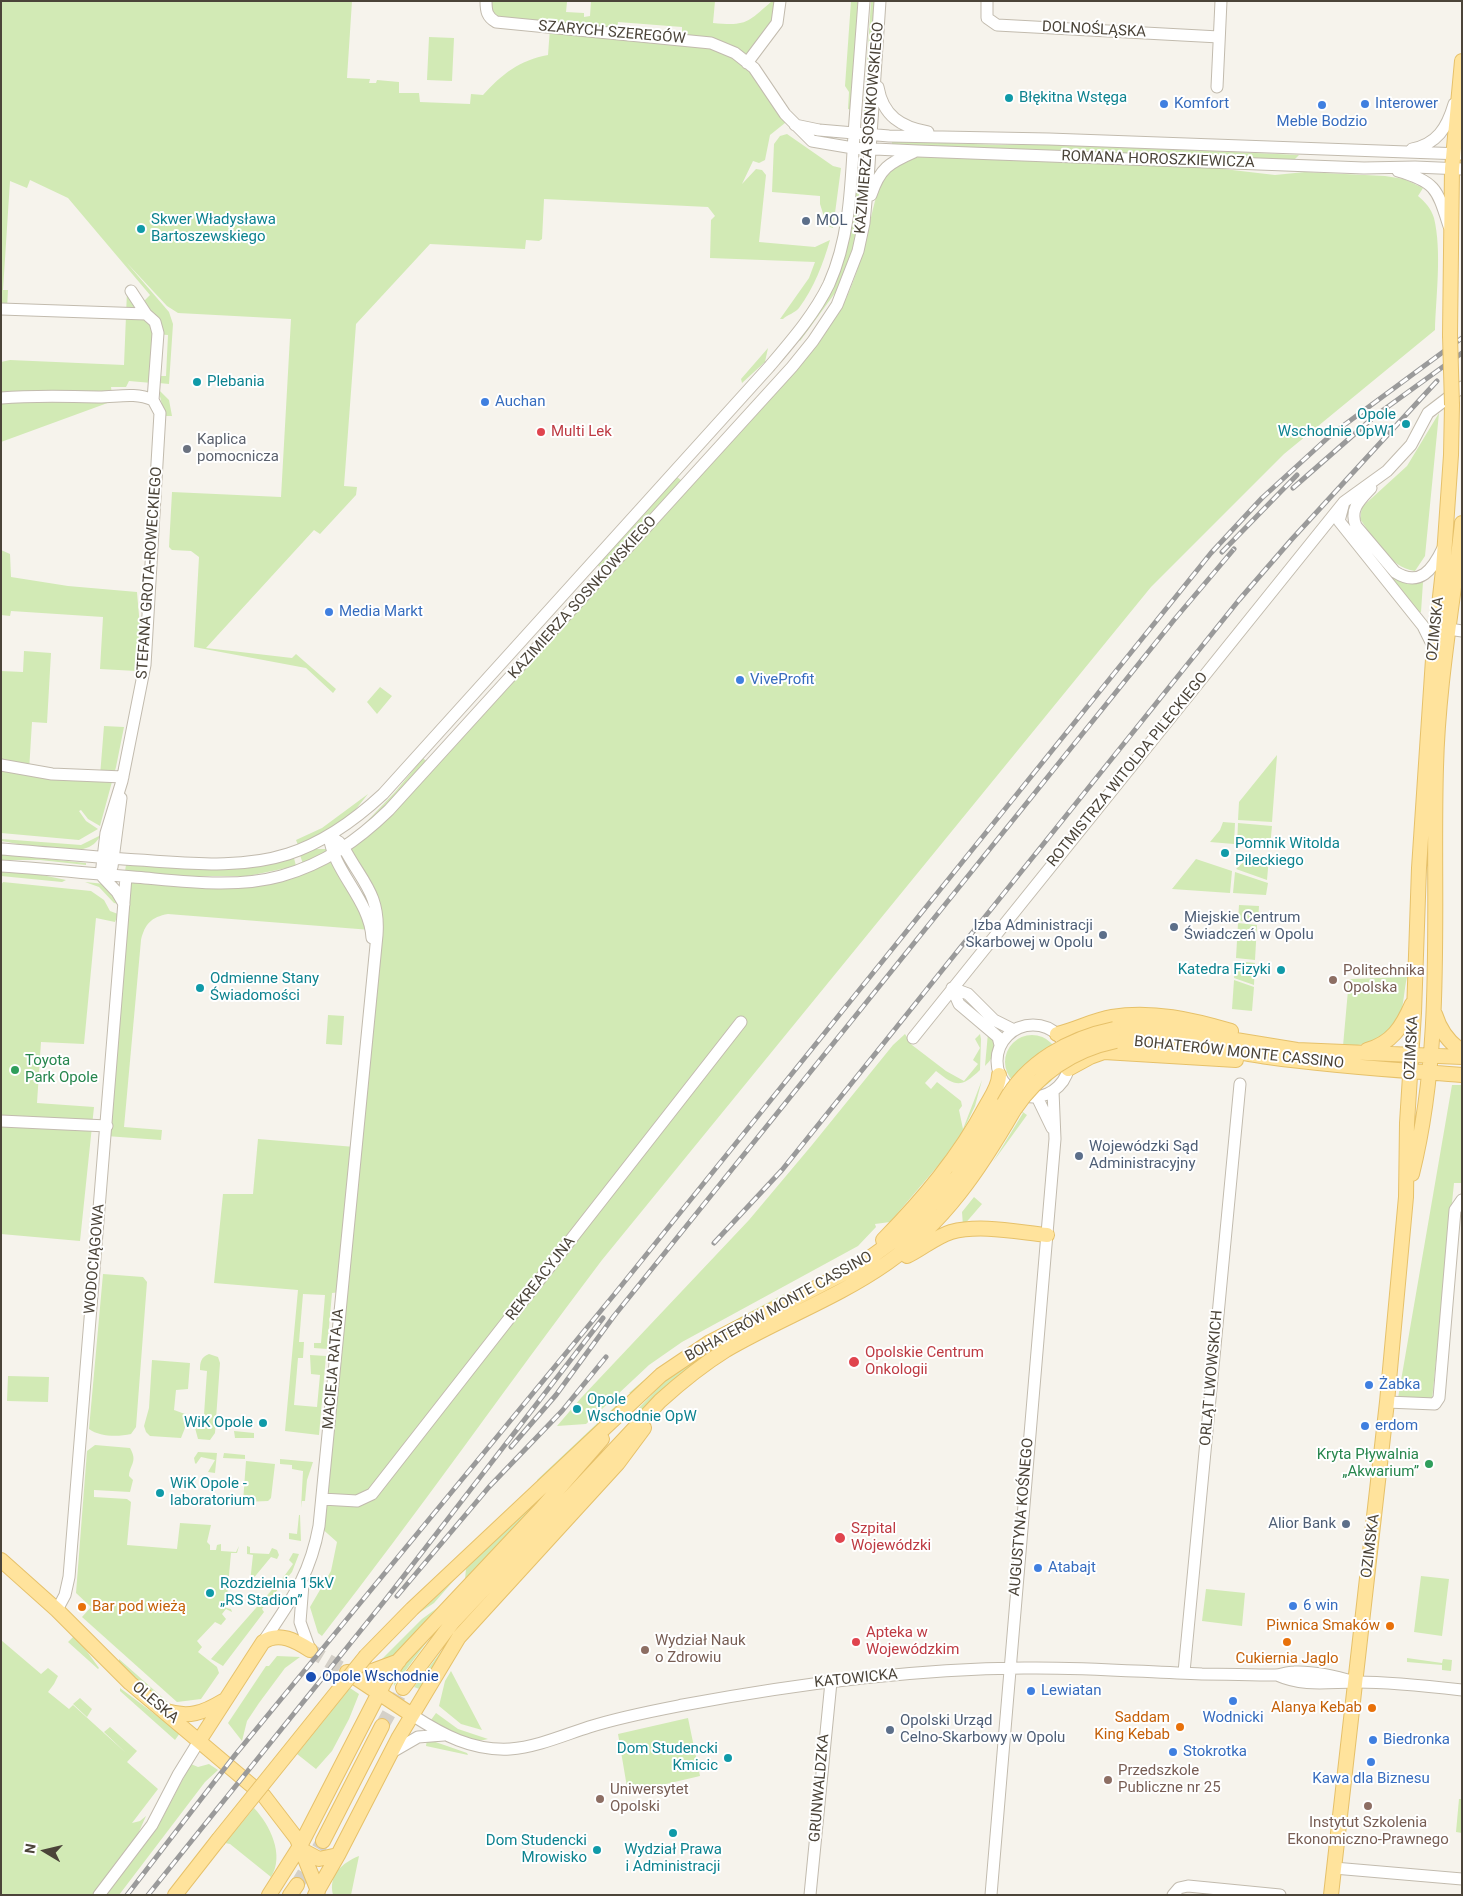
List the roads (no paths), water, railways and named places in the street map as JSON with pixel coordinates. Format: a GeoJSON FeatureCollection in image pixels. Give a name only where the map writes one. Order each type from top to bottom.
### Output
{"type":"FeatureCollection","features":[{"type":"Feature","properties":{"kind":"main road","name":"OZIMSKA"},"geometry":{"type":"LineString","coordinates":[[1331,1895],[1388,1402],[1406,1197],[1407,1123],[1415,996],[1418,868],[1434,648],[1445,543],[1452,405],[1450,231],[1457,169],[1458,96],[1462,61]]}},
{"type":"Feature","properties":{"kind":"main road","name":"OZIMSKA"},"geometry":{"type":"LineString","coordinates":[[1406,1197],[1424,1128],[1429,1072],[1433,1003],[1436,765],[1440,702],[1455,630],[1462,523]]}},
{"type":"Feature","properties":{"kind":"main road"},"geometry":{"type":"LineString","coordinates":[[1360,1053],[1379,1046],[1393,1036],[1403,1022],[1415,996]]}},
{"type":"Feature","properties":{"kind":"main road"},"geometry":{"type":"LineString","coordinates":[[1433,1003],[1442,1032],[1453,1046],[1462,1051]]}},
{"type":"Feature","properties":{"kind":"main road"},"geometry":{"type":"LineString","coordinates":[[1057,1034],[1112,1017],[1164,1016],[1199,1022],[1279,1053]]}},
{"type":"Feature","properties":{"kind":"main road","name":"BOHATERÓW MONTE CASSINO"},"geometry":{"type":"LineString","coordinates":[[175,1895],[366,1656],[412,1609],[617,1415],[661,1375],[695,1351],[860,1265],[908,1230],[943,1195],[1009,1106],[1053,1068],[1076,1054],[1115,1035],[1462,1076]]}},
{"type":"Feature","properties":{"kind":"main road"},"geometry":{"type":"LineString","coordinates":[[1068,1069],[1090,1057],[1114,1052],[1230,1060],[1279,1053]]}},
{"type":"Feature","properties":{"kind":"main road","name":"BOHATERÓW MONTE CASSINO"},"geometry":{"type":"LineString","coordinates":[[1279,1053],[1412,1054],[1462,1057]]}},
{"type":"Feature","properties":{"kind":"main road"},"geometry":{"type":"LineString","coordinates":[[860,1265],[950,1166],[977,1124],[997,1086],[999,1075]]}},
{"type":"Feature","properties":{"kind":"main road","name":"BOHATERÓW MONTE CASSINO"},"geometry":{"type":"LineString","coordinates":[[673,1389],[726,1351],[854,1284],[887,1262],[928,1229],[951,1205],[979,1168],[1009,1106]]}},
{"type":"Feature","properties":{"kind":"main road"},"geometry":{"type":"LineString","coordinates":[[887,1262],[908,1256],[937,1239],[960,1230],[976,1229],[1047,1235]]}},
{"type":"Feature","properties":{"kind":"main road"},"geometry":{"type":"LineString","coordinates":[[403,1688],[434,1644],[465,1609],[648,1413],[673,1389]]}},
{"type":"Feature","properties":{"kind":"main road"},"geometry":{"type":"LineString","coordinates":[[318,1893],[390,1753],[442,1662],[469,1624],[618,1463],[673,1389]]}},
{"type":"Feature","properties":{"kind":"main road"},"geometry":{"type":"LineString","coordinates":[[269,1895],[301,1848],[380,1695],[385,1681],[399,1660],[581,1465],[602,1440],[617,1415]]}},
{"type":"Feature","properties":{"kind":"main road","name":"OLESKA"},"geometry":{"type":"LineString","coordinates":[[1,1560],[57,1610],[130,1683],[264,1796],[285,1821],[301,1848],[318,1893]]}},
{"type":"Feature","properties":{"kind":"main road"},"geometry":{"type":"LineString","coordinates":[[262,1642],[272,1637],[284,1637],[310,1650]]}},
{"type":"Feature","properties":{"kind":"main road","name":"MACIEJA RATAJA"},"geometry":{"type":"LineString","coordinates":[[200,1741],[223,1701],[262,1642]]}},
{"type":"Feature","properties":{"kind":"main road"},"geometry":{"type":"LineString","coordinates":[[399,1660],[372,1671],[347,1672],[412,1715]]}},
{"type":"Feature","properties":{"kind":"main road"},"geometry":{"type":"LineString","coordinates":[[165,1711],[181,1715],[198,1714],[223,1701]]}},
{"type":"Feature","properties":{"kind":"main road"},"geometry":{"type":"LineString","coordinates":[[323,1841],[382,1726]]}},
{"type":"Feature","properties":{"kind":"main road"},"geometry":{"type":"LineString","coordinates":[[301,1848],[319,1859],[338,1855]]}},
{"type":"Feature","properties":{"kind":"street","name":"SZARYCH SZEREGÓW"},"geometry":{"type":"LineString","coordinates":[[486,1],[486,11],[490,19],[496,22],[706,41],[724,48],[747,62],[761,77],[795,125],[812,141],[854,148]]}},
{"type":"Feature","properties":{"kind":"street"},"geometry":{"type":"LineString","coordinates":[[747,62],[777,24],[780,1]]}},
{"type":"Feature","properties":{"kind":"street","name":"KAZIMIERZA SOSNKOWSKIEGO"},"geometry":{"type":"LineString","coordinates":[[1,849],[196,864],[249,863],[288,854],[329,836],[353,820],[383,794],[796,335],[828,285],[843,244],[849,208],[864,1]]}},
{"type":"Feature","properties":{"kind":"street","name":"KAZIMIERZA SOSNKOWSKIEGO"},"geometry":{"type":"LineString","coordinates":[[1,866],[183,882],[256,881],[281,876],[339,852],[360,838],[400,800],[795,363],[814,341],[842,295],[856,259],[864,223],[880,1]]}},
{"type":"Feature","properties":{"kind":"street","name":"DOLNOŚLĄSKA"},"geometry":{"type":"LineString","coordinates":[[987,1],[987,18],[997,24],[1219,37]]}},
{"type":"Feature","properties":{"kind":"street"},"geometry":{"type":"LineString","coordinates":[[1217,87],[1221,1]]}},
{"type":"Feature","properties":{"kind":"street"},"geometry":{"type":"LineString","coordinates":[[876,56],[879,95],[887,112],[904,126],[952,136]]}},
{"type":"Feature","properties":{"kind":"street"},"geometry":{"type":"LineString","coordinates":[[1391,153],[1421,147],[1434,142],[1447,125],[1458,96]]}},
{"type":"Feature","properties":{"kind":"street"},"geometry":{"type":"LineString","coordinates":[[795,125],[819,130],[855,132]]}},
{"type":"Feature","properties":{"kind":"street","name":"ROMANA HOROSZKIEWICZA"},"geometry":{"type":"LineString","coordinates":[[855,132],[921,137],[952,136],[1458,154]]}},
{"type":"Feature","properties":{"kind":"street","name":"ROMANA HOROSZKIEWICZA"},"geometry":{"type":"LineString","coordinates":[[854,148],[1457,169]]}},
{"type":"Feature","properties":{"kind":"street"},"geometry":{"type":"LineString","coordinates":[[864,223],[873,188],[883,170],[893,161],[918,151]]}},
{"type":"Feature","properties":{"kind":"street"},"geometry":{"type":"LineString","coordinates":[[1389,168],[1415,176],[1434,188],[1450,231]]}},
{"type":"Feature","properties":{"kind":"street","name":"STEFANA GROTA-ROWECKIEGO"},"geometry":{"type":"LineString","coordinates":[[106,876],[108,858],[106,833],[123,779],[145,665],[160,418],[158,407],[153,400],[158,333],[155,322],[146,314],[131,292]]}},
{"type":"Feature","properties":{"kind":"street"},"geometry":{"type":"LineString","coordinates":[[1,309],[146,314]]}},
{"type":"Feature","properties":{"kind":"street","name":"ROTMISTRZA WITOLDA PILECKIEGO"},"geometry":{"type":"LineString","coordinates":[[912,1038],[1319,533],[1380,477],[1411,445],[1428,413],[1462,387]]}},
{"type":"Feature","properties":{"kind":"street"},"geometry":{"type":"LineString","coordinates":[[1,398],[48,394],[102,397],[113,395],[137,396],[153,400]]}},
{"type":"Feature","properties":{"kind":"street"},"geometry":{"type":"LineString","coordinates":[[1349,506],[1356,526],[1390,567],[1403,576],[1414,577],[1427,573],[1433,568],[1445,543]]}},
{"type":"Feature","properties":{"kind":"street"},"geometry":{"type":"LineString","coordinates":[[1319,533],[1339,521],[1349,506]]}},
{"type":"Feature","properties":{"kind":"street"},"geometry":{"type":"LineString","coordinates":[[1339,521],[1423,626],[1434,648]]}},
{"type":"Feature","properties":{"kind":"street"},"geometry":{"type":"LineString","coordinates":[[1,765],[52,774],[123,779]]}},
{"type":"Feature","properties":{"kind":"street","name":"MACIEJA RATAJA"},"geometry":{"type":"LineString","coordinates":[[262,1642],[303,1579],[315,1550],[322,1499],[378,925],[376,903],[339,852],[339,842],[329,836]]}},
{"type":"Feature","properties":{"kind":"street"},"geometry":{"type":"LineString","coordinates":[[106,876],[118,892],[124,906]]}},
{"type":"Feature","properties":{"kind":"street","name":"WODOCIĄGOWA"},"geometry":{"type":"LineString","coordinates":[[57,1610],[65,1595],[69,1577],[126,877]]}},
{"type":"Feature","properties":{"kind":"street"},"geometry":{"type":"LineString","coordinates":[[952,988],[968,994],[994,1020],[1014,1030]]}},
{"type":"Feature","properties":{"kind":"street"},"geometry":{"type":"LineString","coordinates":[[952,988],[959,1004],[998,1038],[1000,1045]]}},
{"type":"Feature","properties":{"kind":"street","name":"REKREACYJNA"},"geometry":{"type":"LineString","coordinates":[[322,1499],[357,1501],[372,1494],[741,1022]]}},
{"type":"Feature","properties":{"kind":"street"},"geometry":{"type":"LineString","coordinates":[[1031,1025],[1049,1029],[1057,1034],[1064,1043],[1068,1054],[1068,1069],[1065,1078],[1053,1091],[1037,1097],[1025,1097],[1014,1093],[1005,1085],[999,1075],[996,1060],[1000,1045],[1014,1030],[1031,1025]]}},
{"type":"Feature","properties":{"kind":"street","name":"ORLĄT LWOWSKICH"},"geometry":{"type":"LineString","coordinates":[[1184,1672],[1240,1084]]}},
{"type":"Feature","properties":{"kind":"street","name":"AUGUSTYNA KOŚNEGO"},"geometry":{"type":"LineString","coordinates":[[991,1895],[1009,1668],[1056,1139],[1053,1091]]}},
{"type":"Feature","properties":{"kind":"street","name":"AUGUSTYNA KOŚNEGO"},"geometry":{"type":"LineString","coordinates":[[1037,1097],[1048,1117],[1056,1139]]}},
{"type":"Feature","properties":{"kind":"street"},"geometry":{"type":"LineString","coordinates":[[1,1121],[107,1126]]}},
{"type":"Feature","properties":{"kind":"street"},"geometry":{"type":"LineString","coordinates":[[1388,1402],[1435,1404],[1439,1398],[1456,1210],[1462,1200]]}},
{"type":"Feature","properties":{"kind":"street"},"geometry":{"type":"LineString","coordinates":[[303,1579],[300,1622],[310,1650]]}},
{"type":"Feature","properties":{"kind":"street","name":"KATOWICKA"},"geometry":{"type":"LineString","coordinates":[[444,1735],[479,1747],[511,1749],[542,1742],[641,1713],[831,1682],[906,1674],[1009,1668],[1093,1668],[1277,1675],[1290,1681],[1328,1685],[1355,1682],[1462,1690]]}},
{"type":"Feature","properties":{"kind":"street","name":"GRUNWALDZKA"},"geometry":{"type":"LineString","coordinates":[[810,1895],[831,1682]]}},
{"type":"Feature","properties":{"kind":"street"},"geometry":{"type":"LineString","coordinates":[[412,1715],[444,1735]]}},
{"type":"Feature","properties":{"kind":"street"},"geometry":{"type":"LineString","coordinates":[[390,1753],[418,1737],[444,1735]]}},
{"type":"Feature","properties":{"kind":"street"},"geometry":{"type":"LineString","coordinates":[[99,1895],[152,1825],[178,1775],[200,1741]]}},
{"type":"Feature","properties":{"kind":"street"},"geometry":{"type":"LineString","coordinates":[[1334,1868],[1462,1879]]}},
{"type":"Feature","properties":{"kind":"street"},"geometry":{"type":"LineString","coordinates":[[1173,1895],[1183,1886],[1280,1895]]}},
{"type":"Feature","properties":{"kind":"tunnel"},"geometry":{"type":"LineString","coordinates":[[310,1650],[347,1672]]}},
{"type":"Feature","properties":{"kind":"tunnel"},"geometry":{"type":"LineString","coordinates":[[382,1726],[403,1688]]}},
{"type":"Feature","properties":{"kind":"tunnel"},"geometry":{"type":"LineString","coordinates":[[297,1885],[323,1841]]}},
{"type":"Feature","properties":{"kind":"railway"},"geometry":{"type":"LineString","coordinates":[[127,1895],[235,1755],[613,1296],[1211,553],[1262,498],[1332,434],[1462,338]]}},
{"type":"Feature","properties":{"kind":"railway"},"geometry":{"type":"LineString","coordinates":[[1293,488],[1375,416],[1462,353]]}},
{"type":"Feature","properties":{"kind":"railway"},"geometry":{"type":"LineString","coordinates":[[714,1243],[782,1170],[1239,600],[1292,539],[1437,381]]}},
{"type":"Feature","properties":{"kind":"railway"},"geometry":{"type":"LineString","coordinates":[[1222,552],[1297,475]]}},
{"type":"Feature","properties":{"kind":"railway"},"geometry":{"type":"LineString","coordinates":[[511,1447],[556,1395],[614,1316],[1174,620],[1234,549]]}},
{"type":"Feature","properties":{"kind":"railway"},"geometry":{"type":"LineString","coordinates":[[148,1895],[386,1599],[603,1318]]}},
{"type":"Feature","properties":{"kind":"railway"},"geometry":{"type":"LineString","coordinates":[[397,1596],[489,1487],[562,1411],[606,1357]]}},
{"type":"Feature","properties":{"kind":"place","name":"Błękitna Wstęga"},"geometry":{"type":"Point","coordinates":[1009,98]}},
{"type":"Feature","properties":{"kind":"place","name":"Komfort"},"geometry":{"type":"Point","coordinates":[1164,104]}},
{"type":"Feature","properties":{"kind":"place","name":"Interower"},"geometry":{"type":"Point","coordinates":[1365,104]}},
{"type":"Feature","properties":{"kind":"place","name":"Meble Bodzio"},"geometry":{"type":"Point","coordinates":[1322,105]}},
{"type":"Feature","properties":{"kind":"place","name":"MOL"},"geometry":{"type":"Point","coordinates":[806,221]}},
{"type":"Feature","properties":{"kind":"place","name":"Skwer Władysława Bartoszewskiego"},"geometry":{"type":"Point","coordinates":[141,229]}},
{"type":"Feature","properties":{"kind":"place","name":"Plebania"},"geometry":{"type":"Point","coordinates":[197,382]}},
{"type":"Feature","properties":{"kind":"place","name":"Auchan"},"geometry":{"type":"Point","coordinates":[485,402]}},
{"type":"Feature","properties":{"kind":"place","name":"Opole Wschodnie OpW1"},"geometry":{"type":"Point","coordinates":[1406,424]}},
{"type":"Feature","properties":{"kind":"place","name":"Multi Lek"},"geometry":{"type":"Point","coordinates":[541,432]}},
{"type":"Feature","properties":{"kind":"place","name":"Kaplica pomocnicza"},"geometry":{"type":"Point","coordinates":[187,449]}},
{"type":"Feature","properties":{"kind":"place","name":"Media Markt"},"geometry":{"type":"Point","coordinates":[329,612]}},
{"type":"Feature","properties":{"kind":"place","name":"ViveProfit"},"geometry":{"type":"Point","coordinates":[740,680]}},
{"type":"Feature","properties":{"kind":"place","name":"Pomnik Witolda Pileckiego"},"geometry":{"type":"Point","coordinates":[1225,853]}},
{"type":"Feature","properties":{"kind":"place","name":"Miejskie Centrum Świadczeń w Opolu"},"geometry":{"type":"Point","coordinates":[1174,927]}},
{"type":"Feature","properties":{"kind":"place","name":"Izba Administracji Skarbowej w Opolu"},"geometry":{"type":"Point","coordinates":[1103,935]}},
{"type":"Feature","properties":{"kind":"place","name":"Katedra Fizyki"},"geometry":{"type":"Point","coordinates":[1281,970]}},
{"type":"Feature","properties":{"kind":"place","name":"Politechnika Opolska"},"geometry":{"type":"Point","coordinates":[1333,980]}},
{"type":"Feature","properties":{"kind":"place","name":"Odmienne Stany Świadomości"},"geometry":{"type":"Point","coordinates":[200,988]}},
{"type":"Feature","properties":{"kind":"place","name":"Toyota Park Opole"},"geometry":{"type":"Point","coordinates":[15,1070]}},
{"type":"Feature","properties":{"kind":"place","name":"Wojewódzki Sąd Administracyjny"},"geometry":{"type":"Point","coordinates":[1079,1156]}},
{"type":"Feature","properties":{"kind":"place","name":"Opolskie Centrum Onkologii"},"geometry":{"type":"Point","coordinates":[854,1362]}},
{"type":"Feature","properties":{"kind":"place","name":"Żabka"},"geometry":{"type":"Point","coordinates":[1369,1385]}},
{"type":"Feature","properties":{"kind":"place","name":"Opole Wschodnie OpW"},"geometry":{"type":"Point","coordinates":[577,1409]}},
{"type":"Feature","properties":{"kind":"place","name":"WiK Opole"},"geometry":{"type":"Point","coordinates":[263,1423]}},
{"type":"Feature","properties":{"kind":"place","name":"erdom"},"geometry":{"type":"Point","coordinates":[1365,1426]}},
{"type":"Feature","properties":{"kind":"place","name":"Kryta Pływalnia „Akwarium”"},"geometry":{"type":"Point","coordinates":[1429,1464]}},
{"type":"Feature","properties":{"kind":"place","name":"WiK Opole - laboratorium"},"geometry":{"type":"Point","coordinates":[160,1493]}},
{"type":"Feature","properties":{"kind":"place","name":"Alior Bank"},"geometry":{"type":"Point","coordinates":[1346,1524]}},
{"type":"Feature","properties":{"kind":"place","name":"Szpital Wojewódzki"},"geometry":{"type":"Point","coordinates":[840,1538]}},
{"type":"Feature","properties":{"kind":"place","name":"Atabajt"},"geometry":{"type":"Point","coordinates":[1038,1568]}},
{"type":"Feature","properties":{"kind":"place","name":"Rozdzielnia 15kV „RS Stadion”"},"geometry":{"type":"Point","coordinates":[210,1593]}},
{"type":"Feature","properties":{"kind":"place","name":"6 win"},"geometry":{"type":"Point","coordinates":[1293,1606]}},
{"type":"Feature","properties":{"kind":"place","name":"Bar pod wieżą"},"geometry":{"type":"Point","coordinates":[82,1607]}},
{"type":"Feature","properties":{"kind":"place","name":"Piwnica Smaków"},"geometry":{"type":"Point","coordinates":[1390,1626]}},
{"type":"Feature","properties":{"kind":"place","name":"Apteka w Wojewódzkim"},"geometry":{"type":"Point","coordinates":[856,1642]}},
{"type":"Feature","properties":{"kind":"place","name":"Cukiernia Jaglo"},"geometry":{"type":"Point","coordinates":[1287,1642]}},
{"type":"Feature","properties":{"kind":"place","name":"Wydział Nauk o Zdrowiu"},"geometry":{"type":"Point","coordinates":[645,1650]}},
{"type":"Feature","properties":{"kind":"place","name":"Opole Wschodnie"},"geometry":{"type":"Point","coordinates":[311,1677]}},
{"type":"Feature","properties":{"kind":"place","name":"Lewiatan"},"geometry":{"type":"Point","coordinates":[1031,1691]}},
{"type":"Feature","properties":{"kind":"place","name":"Wodnicki"},"geometry":{"type":"Point","coordinates":[1233,1701]}},
{"type":"Feature","properties":{"kind":"place","name":"Alanya Kebab"},"geometry":{"type":"Point","coordinates":[1372,1708]}},
{"type":"Feature","properties":{"kind":"place","name":"Saddam King Kebab"},"geometry":{"type":"Point","coordinates":[1180,1727]}},
{"type":"Feature","properties":{"kind":"place","name":"Opolski Urząd Celno-Skarbowy w Opolu"},"geometry":{"type":"Point","coordinates":[890,1730]}},
{"type":"Feature","properties":{"kind":"place","name":"Biedronka"},"geometry":{"type":"Point","coordinates":[1373,1740]}},
{"type":"Feature","properties":{"kind":"place","name":"Stokrotka"},"geometry":{"type":"Point","coordinates":[1173,1752]}},
{"type":"Feature","properties":{"kind":"place","name":"Dom Studencki Kmicic"},"geometry":{"type":"Point","coordinates":[728,1758]}},
{"type":"Feature","properties":{"kind":"place","name":"Kawa dla Biznesu"},"geometry":{"type":"Point","coordinates":[1371,1762]}},
{"type":"Feature","properties":{"kind":"place","name":"Przedszkole Publiczne nr 25"},"geometry":{"type":"Point","coordinates":[1108,1780]}},
{"type":"Feature","properties":{"kind":"place","name":"Uniwersytet Opolski"},"geometry":{"type":"Point","coordinates":[600,1799]}},
{"type":"Feature","properties":{"kind":"place","name":"Instytut Szkolenia Ekonomiczno-Prawnego"},"geometry":{"type":"Point","coordinates":[1368,1806]}},
{"type":"Feature","properties":{"kind":"place","name":"Wydział Prawa i Administracji"},"geometry":{"type":"Point","coordinates":[673,1833]}},
{"type":"Feature","properties":{"kind":"place","name":"Dom Studencki Mrowisko"},"geometry":{"type":"Point","coordinates":[597,1850]}}]}
